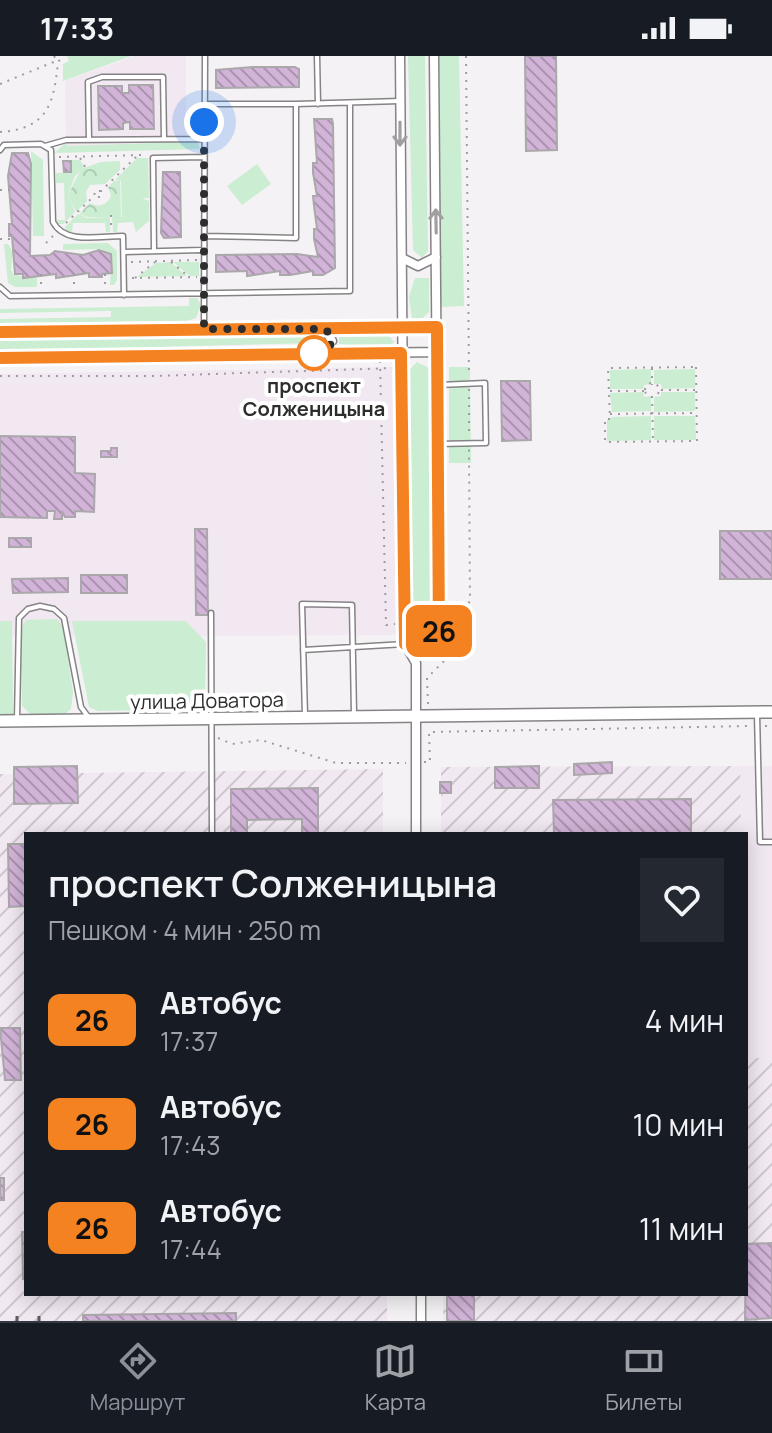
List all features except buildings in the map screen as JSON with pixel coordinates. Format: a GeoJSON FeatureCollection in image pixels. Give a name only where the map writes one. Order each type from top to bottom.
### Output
{"type":"FeatureCollection","features":[{"type":"Feature","properties":{"kind":"street"},"geometry":{"type":"LineString","coordinates":[[400,56],[405,644],[416,663],[416,832]]}},
{"type":"Feature","properties":{"kind":"street"},"geometry":{"type":"LineString","coordinates":[[416,663],[439,639],[434,56]]}},
{"type":"Feature","properties":{"kind":"street"},"geometry":{"type":"LineString","coordinates":[[401,257],[418,266],[436,257]]}},
{"type":"Feature","properties":{"kind":"street"},"geometry":{"type":"LineString","coordinates":[[0,332],[437,327]]}},
{"type":"Feature","properties":{"kind":"street"},"geometry":{"type":"LineString","coordinates":[[325,329],[332,341],[325,353]]}},
{"type":"Feature","properties":{"kind":"street"},"geometry":{"type":"LineString","coordinates":[[0,358],[437,352]]}},
{"type":"Feature","properties":{"kind":"street"},"geometry":{"type":"LineString","coordinates":[[405,644],[416,649],[430,649]]}},
{"type":"Feature","properties":{"kind":"street","name":"улица Доватора"},"geometry":{"type":"LineString","coordinates":[[0,721],[772,712]]}},
{"type":"Feature","properties":{"kind":"street"},"geometry":{"type":"LineString","coordinates":[[421,1296],[421,1321]]}},
{"type":"Feature","properties":{"kind":"lane"},"geometry":{"type":"LineString","coordinates":[[204,329],[205,56]]}},
{"type":"Feature","properties":{"kind":"lane"},"geometry":{"type":"LineString","coordinates":[[317,56],[318,104]]}},
{"type":"Feature","properties":{"kind":"lane"},"geometry":{"type":"LineString","coordinates":[[89,140],[88,82],[102,77],[163,77],[164,139]]}},
{"type":"Feature","properties":{"kind":"lane"},"geometry":{"type":"LineString","coordinates":[[204,104],[400,101]]}},
{"type":"Feature","properties":{"kind":"lane"},"geometry":{"type":"LineString","coordinates":[[0,287],[10,296],[350,291],[350,103]]}},
{"type":"Feature","properties":{"kind":"lane"},"geometry":{"type":"LineString","coordinates":[[205,236],[296,238],[296,104]]}},
{"type":"Feature","properties":{"kind":"lane"},"geometry":{"type":"LineString","coordinates":[[0,150],[4,145],[45,146],[66,140],[204,139]]}},
{"type":"Feature","properties":{"kind":"lane"},"geometry":{"type":"LineString","coordinates":[[45,146],[51,150],[53,222],[58,232],[69,237],[123,236],[124,295]]}},
{"type":"Feature","properties":{"kind":"lane"},"geometry":{"type":"LineString","coordinates":[[154,251],[153,158],[204,157]]}},
{"type":"Feature","properties":{"kind":"lane"},"geometry":{"type":"LineString","coordinates":[[124,252],[202,250]]}},
{"type":"Feature","properties":{"kind":"lane"},"geometry":{"type":"LineString","coordinates":[[437,385],[485,383],[486,443],[438,444]]}},
{"type":"Feature","properties":{"kind":"lane"},"geometry":{"type":"LineString","coordinates":[[305,717],[302,604],[352,605],[354,717]]}},
{"type":"Feature","properties":{"kind":"lane"},"geometry":{"type":"LineString","coordinates":[[17,721],[17,624],[28,609],[40,606],[54,609],[64,618],[81,707],[91,720]]}},
{"type":"Feature","properties":{"kind":"lane"},"geometry":{"type":"LineString","coordinates":[[211,613],[212,832]]}},
{"type":"Feature","properties":{"kind":"lane"},"geometry":{"type":"LineString","coordinates":[[303,650],[405,644]]}},
{"type":"Feature","properties":{"kind":"lane"},"geometry":{"type":"LineString","coordinates":[[757,712],[760,842],[772,842]]}},
{"type":"Feature","properties":{"kind":"path"},"geometry":{"type":"LineString","coordinates":[[0,132],[19,130],[48,111],[53,103],[57,62],[54,56]]}},
{"type":"Feature","properties":{"kind":"path"},"geometry":{"type":"LineString","coordinates":[[0,84],[57,62],[63,56]]}},
{"type":"Feature","properties":{"kind":"path"},"geometry":{"type":"LineString","coordinates":[[455,623],[470,601],[466,56]]}},
{"type":"Feature","properties":{"kind":"path"},"geometry":{"type":"LineString","coordinates":[[46,243],[94,197],[95,191],[101,191],[137,156]]}},
{"type":"Feature","properties":{"kind":"path"},"geometry":{"type":"LineString","coordinates":[[51,157],[153,158]]}},
{"type":"Feature","properties":{"kind":"path"},"geometry":{"type":"LineString","coordinates":[[80,157],[87,170]]}},
{"type":"Feature","properties":{"kind":"path"},"geometry":{"type":"LineString","coordinates":[[0,190],[11,190]]}},
{"type":"Feature","properties":{"kind":"path"},"geometry":{"type":"LineString","coordinates":[[94,197],[101,197],[101,191]]}},
{"type":"Feature","properties":{"kind":"path"},"geometry":{"type":"LineString","coordinates":[[111,215],[111,236]]}},
{"type":"Feature","properties":{"kind":"path"},"geometry":{"type":"LineString","coordinates":[[0,239],[12,239]]}},
{"type":"Feature","properties":{"kind":"path"},"geometry":{"type":"LineString","coordinates":[[124,262],[202,260]]}},
{"type":"Feature","properties":{"kind":"path"},"geometry":{"type":"LineString","coordinates":[[134,278],[156,261]]}},
{"type":"Feature","properties":{"kind":"path"},"geometry":{"type":"LineString","coordinates":[[170,261],[190,277]]}},
{"type":"Feature","properties":{"kind":"path"},"geometry":{"type":"LineString","coordinates":[[41,274],[41,295]]}},
{"type":"Feature","properties":{"kind":"path"},"geometry":{"type":"LineString","coordinates":[[74,274],[74,295]]}},
{"type":"Feature","properties":{"kind":"path"},"geometry":{"type":"LineString","coordinates":[[105,274],[106,295]]}},
{"type":"Feature","properties":{"kind":"path"},"geometry":{"type":"LineString","coordinates":[[124,279],[202,277]]}},
{"type":"Feature","properties":{"kind":"path"},"geometry":{"type":"LineString","coordinates":[[0,376],[152,376],[402,367]]}},
{"type":"Feature","properties":{"kind":"path"},"geometry":{"type":"LineString","coordinates":[[696,367],[697,441],[605,442],[605,419],[610,419],[608,368],[652,368],[696,367]]}},
{"type":"Feature","properties":{"kind":"path"},"geometry":{"type":"LineString","coordinates":[[652,368],[652,386]]}},
{"type":"Feature","properties":{"kind":"path"},"geometry":{"type":"LineString","coordinates":[[645,386],[652,386],[660,386],[660,395],[645,395],[645,386]]}},
{"type":"Feature","properties":{"kind":"path"},"geometry":{"type":"LineString","coordinates":[[660,390],[696,390]]}},
{"type":"Feature","properties":{"kind":"path"},"geometry":{"type":"LineString","coordinates":[[608,391],[645,391]]}},
{"type":"Feature","properties":{"kind":"path"},"geometry":{"type":"LineString","coordinates":[[652,395],[653,442]]}},
{"type":"Feature","properties":{"kind":"path"},"geometry":{"type":"LineString","coordinates":[[610,414],[697,413]]}},
{"type":"Feature","properties":{"kind":"path"},"geometry":{"type":"LineString","coordinates":[[211,734],[232,744],[261,740],[336,763],[415,763],[430,762],[429,732],[772,726]]}},
{"type":"Feature","properties":{"kind":"shaded area"},"geometry":{"type":"Polygon","coordinates":[[[134,56],[186,56],[186,145],[66,146],[65,81],[134,56]]]}},
{"type":"Feature","properties":{"kind":"shaded area"},"geometry":{"type":"Polygon","coordinates":[[[392,367],[399,635],[0,637],[0,374],[392,367]]]}},
{"type":"Feature","properties":{"kind":"shaded area"},"geometry":{"type":"Polygon","coordinates":[[[740,766],[772,766],[772,1058],[748,1058],[748,832],[741,832],[740,766]]]}},
{"type":"Feature","properties":{"kind":"shaded area"},"geometry":{"type":"Polygon","coordinates":[[[740,766],[741,832],[441,832],[441,767],[740,766]]]}},
{"type":"Feature","properties":{"kind":"shaded area"},"geometry":{"type":"Polygon","coordinates":[[[383,769],[383,832],[24,832],[24,1296],[387,1296],[387,1321],[0,1321],[0,774],[383,769]]]}},
{"type":"Feature","properties":{"kind":"shaded area"},"geometry":{"type":"Polygon","coordinates":[[[748,1058],[772,1058],[772,1321],[443,1321],[443,1296],[748,1296],[748,1058]]]}},
{"type":"Feature","properties":{"kind":"green space"},"geometry":{"type":"Polygon","coordinates":[[[67,56],[131,56],[63,81],[63,64],[69,61],[67,56]]]}},
{"type":"Feature","properties":{"kind":"green space"},"geometry":{"type":"Polygon","coordinates":[[[408,56],[425,56],[428,251],[422,258],[413,250],[408,56]]]}},
{"type":"Feature","properties":{"kind":"green space"},"geometry":{"type":"Polygon","coordinates":[[[438,56],[459,56],[464,306],[441,307],[438,56]]]}},
{"type":"Feature","properties":{"kind":"green space"},"geometry":{"type":"Polygon","coordinates":[[[66,143],[67,146],[198,143],[200,149],[54,153],[66,143]]]}},
{"type":"Feature","properties":{"kind":"green space"},"geometry":{"type":"Polygon","coordinates":[[[31,151],[43,160],[44,236],[33,236],[31,151]]]}},
{"type":"Feature","properties":{"kind":"green space"},"geometry":{"type":"Polygon","coordinates":[[[137,158],[148,158],[149,198],[142,198],[149,201],[149,221],[136,232],[133,222],[118,223],[117,232],[113,232],[112,217],[122,217],[121,181],[115,180],[137,158]]]}},
{"type":"Feature","properties":{"kind":"green space"},"geometry":{"type":"Polygon","coordinates":[[[71,160],[80,160],[84,167],[75,176],[68,195],[75,212],[63,224],[58,224],[56,220],[65,220],[64,183],[56,183],[56,173],[71,172],[71,160]]]}},
{"type":"Feature","properties":{"kind":"green space"},"geometry":{"type":"Polygon","coordinates":[[[120,161],[120,170],[105,184],[90,185],[86,192],[87,201],[76,212],[68,195],[81,169],[101,162],[120,161]]]}},
{"type":"Feature","properties":{"kind":"green space"},"geometry":{"type":"Polygon","coordinates":[[[257,164],[271,184],[242,205],[227,186],[257,164]]]}},
{"type":"Feature","properties":{"kind":"green space"},"geometry":{"type":"Polygon","coordinates":[[[114,181],[120,181],[121,217],[87,217],[79,214],[90,203],[102,205],[107,202],[111,196],[108,187],[114,181]]]}},
{"type":"Feature","properties":{"kind":"green space"},"geometry":{"type":"Polygon","coordinates":[[[78,214],[87,218],[110,217],[110,232],[106,232],[105,223],[73,223],[72,233],[65,232],[65,227],[78,214]]]}},
{"type":"Feature","properties":{"kind":"green space"},"geometry":{"type":"Polygon","coordinates":[[[108,243],[117,251],[117,280],[114,285],[110,285],[112,253],[100,249],[63,250],[63,244],[108,243]]]}},
{"type":"Feature","properties":{"kind":"green space"},"geometry":{"type":"Polygon","coordinates":[[[4,244],[8,244],[13,252],[11,270],[14,275],[37,278],[37,287],[15,287],[8,283],[4,244]]]}},
{"type":"Feature","properties":{"kind":"green space"},"geometry":{"type":"Polygon","coordinates":[[[170,262],[187,276],[137,277],[156,263],[170,262]]]}},
{"type":"Feature","properties":{"kind":"green space"},"geometry":{"type":"Polygon","coordinates":[[[173,262],[199,262],[199,276],[190,276],[173,262]]]}},
{"type":"Feature","properties":{"kind":"green space"},"geometry":{"type":"Polygon","coordinates":[[[415,278],[429,278],[429,312],[421,320],[412,318],[409,297],[415,278]]]}},
{"type":"Feature","properties":{"kind":"green space"},"geometry":{"type":"Polygon","coordinates":[[[189,298],[197,298],[201,305],[196,318],[187,321],[0,323],[0,319],[111,317],[111,311],[0,313],[0,309],[189,306],[189,298]]]}},
{"type":"Feature","properties":{"kind":"green space"},"geometry":{"type":"Polygon","coordinates":[[[316,335],[319,339],[316,343],[0,351],[0,339],[316,335]]]}},
{"type":"Feature","properties":{"kind":"green space"},"geometry":{"type":"Polygon","coordinates":[[[339,335],[388,335],[394,342],[388,348],[339,344],[339,335]]]}},
{"type":"Feature","properties":{"kind":"green space"},"geometry":{"type":"Polygon","coordinates":[[[417,362],[429,368],[431,636],[413,637],[410,369],[417,362]]]}},
{"type":"Feature","properties":{"kind":"green space"},"geometry":{"type":"Polygon","coordinates":[[[449,367],[470,367],[471,463],[449,463],[449,367]]]}},
{"type":"Feature","properties":{"kind":"green space"},"geometry":{"type":"Polygon","coordinates":[[[651,369],[651,384],[644,385],[643,389],[610,389],[610,370],[651,369]]]}},
{"type":"Feature","properties":{"kind":"green space"},"geometry":{"type":"Polygon","coordinates":[[[695,369],[695,388],[662,389],[661,384],[654,384],[654,370],[695,369]]]}},
{"type":"Feature","properties":{"kind":"green space"},"geometry":{"type":"Polygon","coordinates":[[[643,392],[644,397],[651,396],[651,411],[612,412],[610,393],[643,392]]]}},
{"type":"Feature","properties":{"kind":"green space"},"geometry":{"type":"Polygon","coordinates":[[[661,392],[695,392],[695,411],[654,412],[654,397],[661,396],[661,392]]]}},
{"type":"Feature","properties":{"kind":"green space"},"geometry":{"type":"Polygon","coordinates":[[[651,416],[651,440],[607,441],[607,420],[612,417],[651,416]]]}},
{"type":"Feature","properties":{"kind":"green space"},"geometry":{"type":"Polygon","coordinates":[[[654,416],[695,416],[696,440],[654,440],[654,416]]]}},
{"type":"Feature","properties":{"kind":"green space"},"geometry":{"type":"Polygon","coordinates":[[[57,619],[63,627],[73,692],[71,709],[65,714],[30,714],[22,706],[21,629],[26,620],[57,619]]]}},
{"type":"Feature","properties":{"kind":"green space"},"geometry":{"type":"Polygon","coordinates":[[[0,621],[12,621],[13,714],[0,714],[0,621]]]}},
{"type":"Feature","properties":{"kind":"green space"},"geometry":{"type":"Polygon","coordinates":[[[72,621],[186,621],[206,642],[205,709],[98,711],[89,707],[72,621]]]}},
{"type":"Feature","properties":{"kind":"railway"},"geometry":{"type":"LineString","coordinates":[[17,1316],[17,1321]]}},
{"type":"Feature","properties":{"kind":"railway"},"geometry":{"type":"LineString","coordinates":[[39,1316],[39,1321]]}},
{"type":"Feature","properties":{"kind":"bus line","name":"26"},"geometry":{"type":"LineString","coordinates":[[0,332],[437,327],[439,639],[435,646],[423,650],[405,644],[401,353],[0,358]]}},
{"type":"Feature","properties":{"kind":"place","name":"проспект Солженицына"},"geometry":{"type":"Point","coordinates":[314,353]}},
{"type":"Feature","properties":{"kind":"route"},"geometry":{"type":"LineString","coordinates":[[204,122],[204,329],[325,329],[330,335],[331,345],[325,353],[314,353]]}}]}
